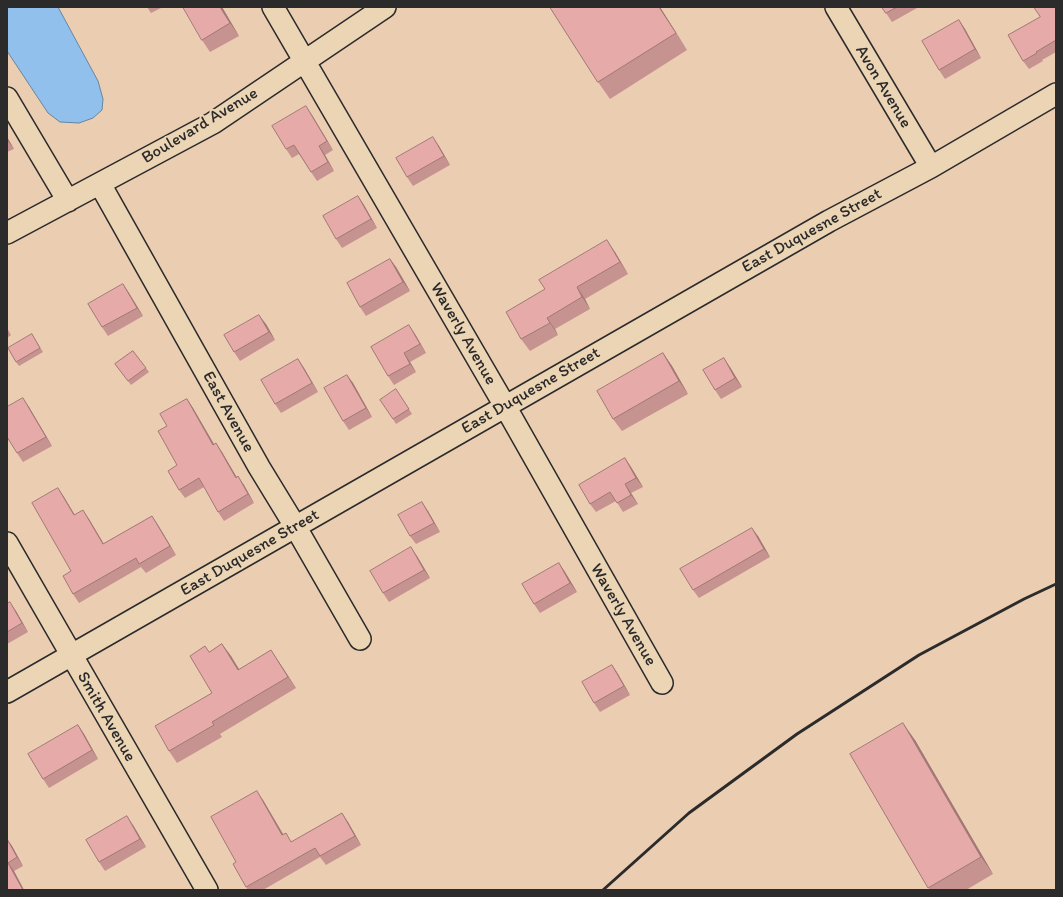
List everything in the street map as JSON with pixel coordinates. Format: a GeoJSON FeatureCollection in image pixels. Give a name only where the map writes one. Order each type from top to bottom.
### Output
{"type":"FeatureCollection","features":[{"type":"Feature","properties":{"kind":"street","name":"Waverly Avenue"},"geometry":{"type":"LineString","coordinates":[[273,7],[505,406],[662,682]]}},
{"type":"Feature","properties":{"kind":"street","name":"Boulevard Avenue"},"geometry":{"type":"LineString","coordinates":[[7,233],[213,123],[386,7]]}},
{"type":"Feature","properties":{"kind":"street","name":"Avon Avenue"},"geometry":{"type":"LineString","coordinates":[[836,7],[931,167]]}},
{"type":"Feature","properties":{"kind":"street","name":"East Duquesne Street"},"geometry":{"type":"LineString","coordinates":[[7,692],[828,220],[931,167],[1056,94]]}},
{"type":"Feature","properties":{"kind":"street"},"geometry":{"type":"LineString","coordinates":[[7,98],[68,201]]}},
{"type":"Feature","properties":{"kind":"street","name":"East Avenue"},"geometry":{"type":"LineString","coordinates":[[100,184],[259,467],[360,639]]}},
{"type":"Feature","properties":{"kind":"street","name":"Smith Avenue"},"geometry":{"type":"LineString","coordinates":[[7,543],[207,890]]}},
{"type":"Feature","properties":{"kind":"water"},"geometry":{"type":"Polygon","coordinates":[[[7,7],[58,7],[98,81],[103,99],[102,110],[93,118],[79,123],[60,122],[48,113],[7,51],[7,7]]]}},
{"type":"Feature","properties":{"kind":"building"},"geometry":{"type":"Polygon","coordinates":[[[183,7],[220,7],[230,23],[202,40],[183,7]]]}},
{"type":"Feature","properties":{"kind":"building"},"geometry":{"type":"Polygon","coordinates":[[[550,7],[659,7],[676,33],[598,82],[550,7]]]}},
{"type":"Feature","properties":{"kind":"building"},"geometry":{"type":"Polygon","coordinates":[[[882,7],[897,7],[886,13],[882,7]]]}},
{"type":"Feature","properties":{"kind":"building"},"geometry":{"type":"Polygon","coordinates":[[[1034,7],[1056,7],[1056,40],[1023,61],[1008,35],[1040,17],[1034,7]]]}},
{"type":"Feature","properties":{"kind":"building"},"geometry":{"type":"Polygon","coordinates":[[[959,20],[975,49],[939,70],[922,41],[959,20]]]}},
{"type":"Feature","properties":{"kind":"building"},"geometry":{"type":"Polygon","coordinates":[[[306,106],[327,141],[319,146],[328,162],[311,172],[294,145],[286,149],[272,126],[306,106]]]}},
{"type":"Feature","properties":{"kind":"building"},"geometry":{"type":"Polygon","coordinates":[[[433,137],[444,156],[407,177],[396,158],[433,137]]]}},
{"type":"Feature","properties":{"kind":"building"},"geometry":{"type":"Polygon","coordinates":[[[358,196],[371,219],[336,239],[323,216],[358,196]]]}},
{"type":"Feature","properties":{"kind":"building"},"geometry":{"type":"Polygon","coordinates":[[[607,240],[620,262],[577,287],[582,297],[547,318],[550,323],[521,339],[506,312],[545,289],[539,280],[607,240]]]}},
{"type":"Feature","properties":{"kind":"building"},"geometry":{"type":"Polygon","coordinates":[[[390,259],[403,282],[360,307],[347,283],[390,259]]]}},
{"type":"Feature","properties":{"kind":"building"},"geometry":{"type":"Polygon","coordinates":[[[123,284],[137,308],[102,327],[88,304],[123,284]]]}},
{"type":"Feature","properties":{"kind":"building"},"geometry":{"type":"Polygon","coordinates":[[[259,315],[269,332],[234,352],[224,335],[259,315]]]}},
{"type":"Feature","properties":{"kind":"building"},"geometry":{"type":"Polygon","coordinates":[[[409,325],[420,344],[404,353],[410,364],[388,376],[371,347],[409,325]]]}},
{"type":"Feature","properties":{"kind":"building"},"geometry":{"type":"Polygon","coordinates":[[[32,334],[40,348],[16,362],[8,348],[32,334]]]}},
{"type":"Feature","properties":{"kind":"building"},"geometry":{"type":"Polygon","coordinates":[[[133,351],[146,368],[128,381],[115,364],[133,351]]]}},
{"type":"Feature","properties":{"kind":"building"},"geometry":{"type":"Polygon","coordinates":[[[663,353],[679,381],[613,419],[597,391],[663,353]]]}},
{"type":"Feature","properties":{"kind":"building"},"geometry":{"type":"Polygon","coordinates":[[[724,358],[735,378],[715,390],[703,370],[724,358]]]}},
{"type":"Feature","properties":{"kind":"building"},"geometry":{"type":"Polygon","coordinates":[[[298,359],[312,383],[275,404],[261,380],[298,359]]]}},
{"type":"Feature","properties":{"kind":"building"},"geometry":{"type":"Polygon","coordinates":[[[347,375],[366,408],[343,421],[324,388],[347,375]]]}},
{"type":"Feature","properties":{"kind":"building"},"geometry":{"type":"Polygon","coordinates":[[[396,389],[409,409],[393,419],[380,400],[396,389]]]}},
{"type":"Feature","properties":{"kind":"building"},"geometry":{"type":"Polygon","coordinates":[[[23,398],[46,437],[17,453],[7,437],[7,407],[23,398]]]}},
{"type":"Feature","properties":{"kind":"building"},"geometry":{"type":"Polygon","coordinates":[[[187,399],[213,445],[216,443],[236,478],[238,476],[248,494],[218,512],[199,478],[179,490],[168,471],[177,465],[158,431],[167,426],[160,414],[187,399]]]}},
{"type":"Feature","properties":{"kind":"building"},"geometry":{"type":"Polygon","coordinates":[[[625,458],[636,478],[625,484],[631,495],[617,503],[610,492],[590,504],[579,485],[625,458]]]}},
{"type":"Feature","properties":{"kind":"building"},"geometry":{"type":"Polygon","coordinates":[[[58,488],[74,515],[83,510],[103,544],[152,516],[170,546],[139,564],[136,558],[73,594],[63,576],[71,571],[32,503],[58,488]]]}},
{"type":"Feature","properties":{"kind":"building"},"geometry":{"type":"Polygon","coordinates":[[[422,502],[434,523],[410,536],[398,515],[422,502]]]}},
{"type":"Feature","properties":{"kind":"building"},"geometry":{"type":"Polygon","coordinates":[[[752,528],[764,549],[693,590],[680,569],[752,528]]]}},
{"type":"Feature","properties":{"kind":"building"},"geometry":{"type":"Polygon","coordinates":[[[411,547],[424,570],[383,593],[370,571],[411,547]]]}},
{"type":"Feature","properties":{"kind":"building"},"geometry":{"type":"Polygon","coordinates":[[[559,563],[570,583],[534,604],[522,584],[559,563]]]}},
{"type":"Feature","properties":{"kind":"building"},"geometry":{"type":"Polygon","coordinates":[[[10,602],[22,623],[7,632],[7,604],[10,602]]]}},
{"type":"Feature","properties":{"kind":"building"},"geometry":{"type":"Polygon","coordinates":[[[222,644],[238,670],[271,650],[288,677],[212,722],[214,725],[169,751],[155,726],[212,693],[190,656],[205,646],[209,652],[222,644]]]}},
{"type":"Feature","properties":{"kind":"building"},"geometry":{"type":"Polygon","coordinates":[[[612,665],[624,686],[594,703],[582,682],[612,665]]]}},
{"type":"Feature","properties":{"kind":"building"},"geometry":{"type":"Polygon","coordinates":[[[903,723],[981,857],[928,888],[850,754],[903,723]]]}},
{"type":"Feature","properties":{"kind":"building"},"geometry":{"type":"Polygon","coordinates":[[[78,725],[92,750],[43,779],[28,754],[78,725]]]}},
{"type":"Feature","properties":{"kind":"building"},"geometry":{"type":"Polygon","coordinates":[[[257,791],[282,835],[286,833],[291,842],[342,813],[355,836],[320,856],[315,848],[246,887],[233,864],[236,862],[211,817],[257,791]]]}},
{"type":"Feature","properties":{"kind":"building"},"geometry":{"type":"Polygon","coordinates":[[[127,816],[140,839],[99,862],[86,840],[127,816]]]}},
{"type":"Feature","properties":{"kind":"building"},"geometry":{"type":"Polygon","coordinates":[[[7,839],[17,857],[8,863],[23,890],[7,890],[7,839]]]}},
{"type":"Feature","properties":{"kind":"railway"},"geometry":{"type":"LineString","coordinates":[[603,890],[689,813],[797,734],[919,655],[1024,599],[1056,584]]}}]}
